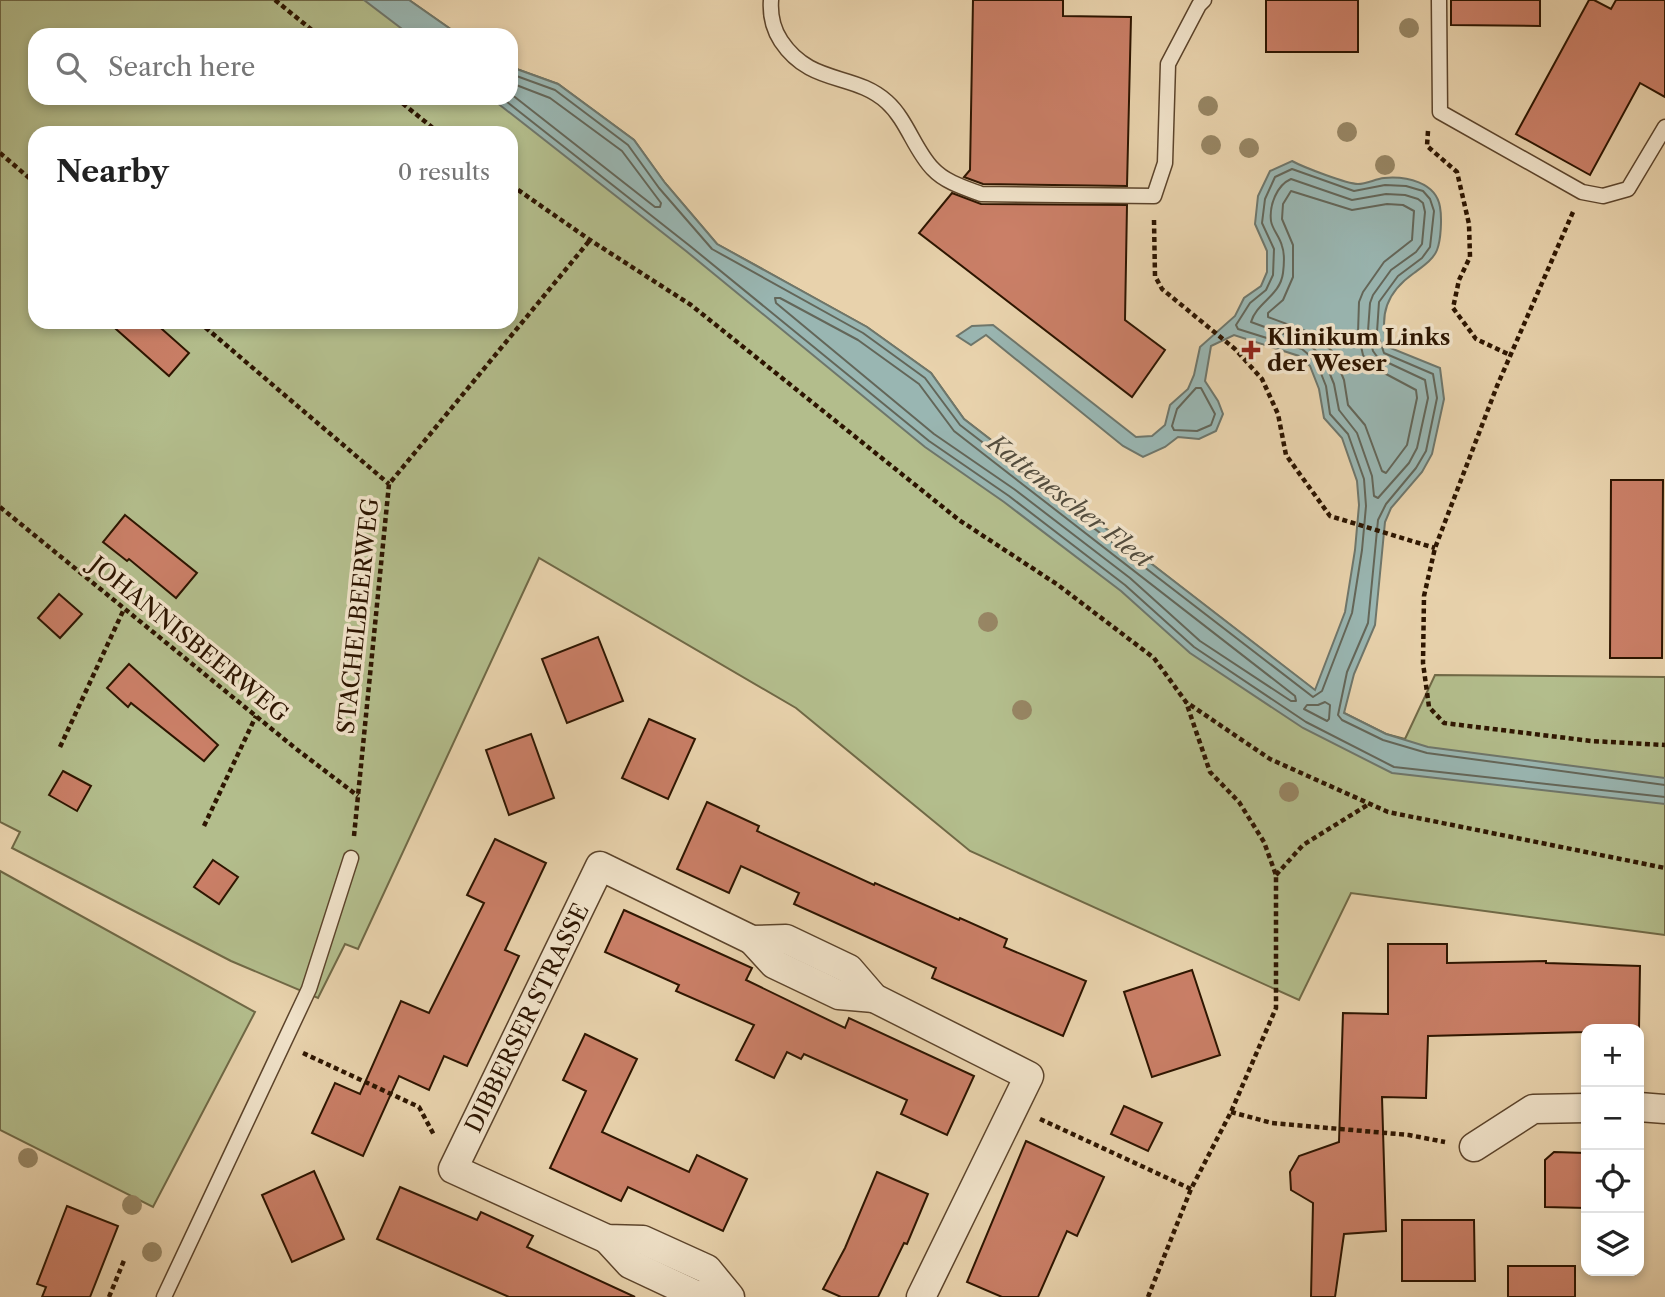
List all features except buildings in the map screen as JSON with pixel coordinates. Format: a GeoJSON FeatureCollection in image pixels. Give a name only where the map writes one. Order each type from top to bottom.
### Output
{"type":"FeatureCollection","features":[{"type":"Feature","properties":{"kind":"street","name":"DIBBERSER STRASSE"},"geometry":{"type":"LineString","coordinates":[[453,1169],[600,866],[752,940],[786,939],[849,969],[874,998],[1029,1076],[921,1297]]}},
{"type":"Feature","properties":{"kind":"street"},"geometry":{"type":"LineString","coordinates":[[1644,1107],[1665,1109]]}},
{"type":"Feature","properties":{"kind":"street"},"geometry":{"type":"LineString","coordinates":[[1474,1147],[1533,1109],[1581,1108]]}},
{"type":"Feature","properties":{"kind":"street"},"geometry":{"type":"LineString","coordinates":[[453,1169],[607,1239],[643,1240],[707,1269],[730,1297]]}},
{"type":"Feature","properties":{"kind":"street"},"geometry":{"type":"LineString","coordinates":[[607,1239],[630,1264],[698,1296],[706,1297]]}},
{"type":"Feature","properties":{"kind":"lane"},"geometry":{"type":"LineString","coordinates":[[771,0],[776,33],[790,54],[808,69],[863,88],[886,101],[903,122],[933,170],[954,183],[981,194],[1154,196],[1165,163],[1168,64],[1204,0]]}},
{"type":"Feature","properties":{"kind":"lane"},"geometry":{"type":"LineString","coordinates":[[1439,0],[1440,112],[1582,192],[1604,196],[1628,189],[1665,127]]}},
{"type":"Feature","properties":{"kind":"lane"},"geometry":{"type":"LineString","coordinates":[[164,1297],[309,989],[351,858]]}},
{"type":"Feature","properties":{"kind":"path"},"geometry":{"type":"LineString","coordinates":[[275,0],[309,28]]}},
{"type":"Feature","properties":{"kind":"path"},"geometry":{"type":"LineString","coordinates":[[405,105],[430,126]]}},
{"type":"Feature","properties":{"kind":"path"},"geometry":{"type":"LineString","coordinates":[[1440,112],[1430,109],[1427,146],[1457,172],[1469,224],[1470,257],[1459,280],[1453,308],[1476,339],[1510,355]]}},
{"type":"Feature","properties":{"kind":"path"},"geometry":{"type":"LineString","coordinates":[[0,153],[28,177]]}},
{"type":"Feature","properties":{"kind":"path"},"geometry":{"type":"LineString","coordinates":[[518,190],[691,305],[959,520],[1058,585],[1154,658],[1186,702],[1210,772],[1238,802],[1264,842],[1276,875],[1276,1008],[1231,1112],[1191,1189],[1149,1297]]}},
{"type":"Feature","properties":{"kind":"path"},"geometry":{"type":"LineString","coordinates":[[1582,192],[1510,355],[1435,548],[1424,596],[1423,663],[1429,707],[1444,723],[1591,741],[1665,745]]}},
{"type":"Feature","properties":{"kind":"path"},"geometry":{"type":"LineString","coordinates":[[1154,196],[1155,276],[1162,289],[1226,342],[1262,379],[1278,414],[1286,455],[1330,516],[1435,548]]}},
{"type":"Feature","properties":{"kind":"path","name":"STACHELBEERWEG"},"geometry":{"type":"LineString","coordinates":[[518,327],[590,240]]}},
{"type":"Feature","properties":{"kind":"path"},"geometry":{"type":"LineString","coordinates":[[207,329],[389,484]]}},
{"type":"Feature","properties":{"kind":"path","name":"STACHELBEERWEG"},"geometry":{"type":"LineString","coordinates":[[351,858],[389,484],[517,329]]}},
{"type":"Feature","properties":{"kind":"path","name":"JOHANNISBEERWEG"},"geometry":{"type":"LineString","coordinates":[[0,507],[358,797]]}},
{"type":"Feature","properties":{"kind":"path"},"geometry":{"type":"LineString","coordinates":[[61,747],[124,609]]}},
{"type":"Feature","properties":{"kind":"path"},"geometry":{"type":"LineString","coordinates":[[1186,702],[1270,759],[1388,811],[1665,868]]}},
{"type":"Feature","properties":{"kind":"path"},"geometry":{"type":"LineString","coordinates":[[204,826],[256,716]]}},
{"type":"Feature","properties":{"kind":"path"},"geometry":{"type":"LineString","coordinates":[[1276,875],[1303,845],[1370,804]]}},
{"type":"Feature","properties":{"kind":"path"},"geometry":{"type":"LineString","coordinates":[[283,1045],[419,1107],[453,1169]]}},
{"type":"Feature","properties":{"kind":"path"},"geometry":{"type":"LineString","coordinates":[[1014,1108],[1191,1189]]}},
{"type":"Feature","properties":{"kind":"path"},"geometry":{"type":"LineString","coordinates":[[1231,1112],[1272,1123],[1409,1135],[1474,1147]]}},
{"type":"Feature","properties":{"kind":"path"},"geometry":{"type":"LineString","coordinates":[[109,1297],[125,1258]]}},
{"type":"Feature","properties":{"kind":"green space"},"geometry":{"type":"Polygon","coordinates":[[[0,0],[409,0],[449,28],[28,28],[28,105],[518,105],[518,70],[558,84],[634,140],[665,183],[717,244],[867,327],[931,373],[964,419],[1344,713],[1386,734],[1405,739],[1435,675],[1665,677],[1665,935],[1351,893],[1299,1000],[970,851],[796,708],[539,558],[358,949],[345,944],[318,998],[231,961],[12,848],[20,832],[0,822],[0,0]]]}},
{"type":"Feature","properties":{"kind":"green space"},"geometry":{"type":"Polygon","coordinates":[[[0,871],[255,1012],[153,1207],[0,1130],[0,871]]]}},
{"type":"Feature","properties":{"kind":"water"},"geometry":{"type":"Polygon","coordinates":[[[364,0],[409,0],[449,28],[401,28],[364,0]]]}},
{"type":"Feature","properties":{"kind":"water","name":"Kattenescher Fleet"},"geometry":{"type":"Polygon","coordinates":[[[518,70],[558,84],[634,140],[665,183],[717,244],[867,327],[931,373],[964,419],[1315,690],[1345,612],[1359,505],[1357,481],[1342,438],[1324,418],[1319,389],[1310,366],[1299,356],[1234,335],[1211,346],[1205,381],[1223,414],[1216,431],[1199,439],[1178,437],[1165,447],[1143,457],[1123,446],[986,335],[971,345],[957,336],[972,326],[993,325],[1136,437],[1152,436],[1165,425],[1170,405],[1188,389],[1200,347],[1235,316],[1244,298],[1261,286],[1267,272],[1267,251],[1255,224],[1258,196],[1270,171],[1292,161],[1352,183],[1393,178],[1419,182],[1433,192],[1440,207],[1441,229],[1438,246],[1430,260],[1405,280],[1391,296],[1385,315],[1385,335],[1388,347],[1440,368],[1444,399],[1432,454],[1422,472],[1391,508],[1385,522],[1375,625],[1354,674],[1344,713],[1386,734],[1428,747],[1665,778],[1665,804],[1392,773],[1303,728],[1190,653],[1121,591],[1004,502],[925,447],[686,251],[500,105],[518,105],[518,70]]]}},
{"type":"Feature","properties":{"kind":"place","name":"Klinikum Links der Weser"},"geometry":{"type":"Point","coordinates":[1251,350]}}]}
